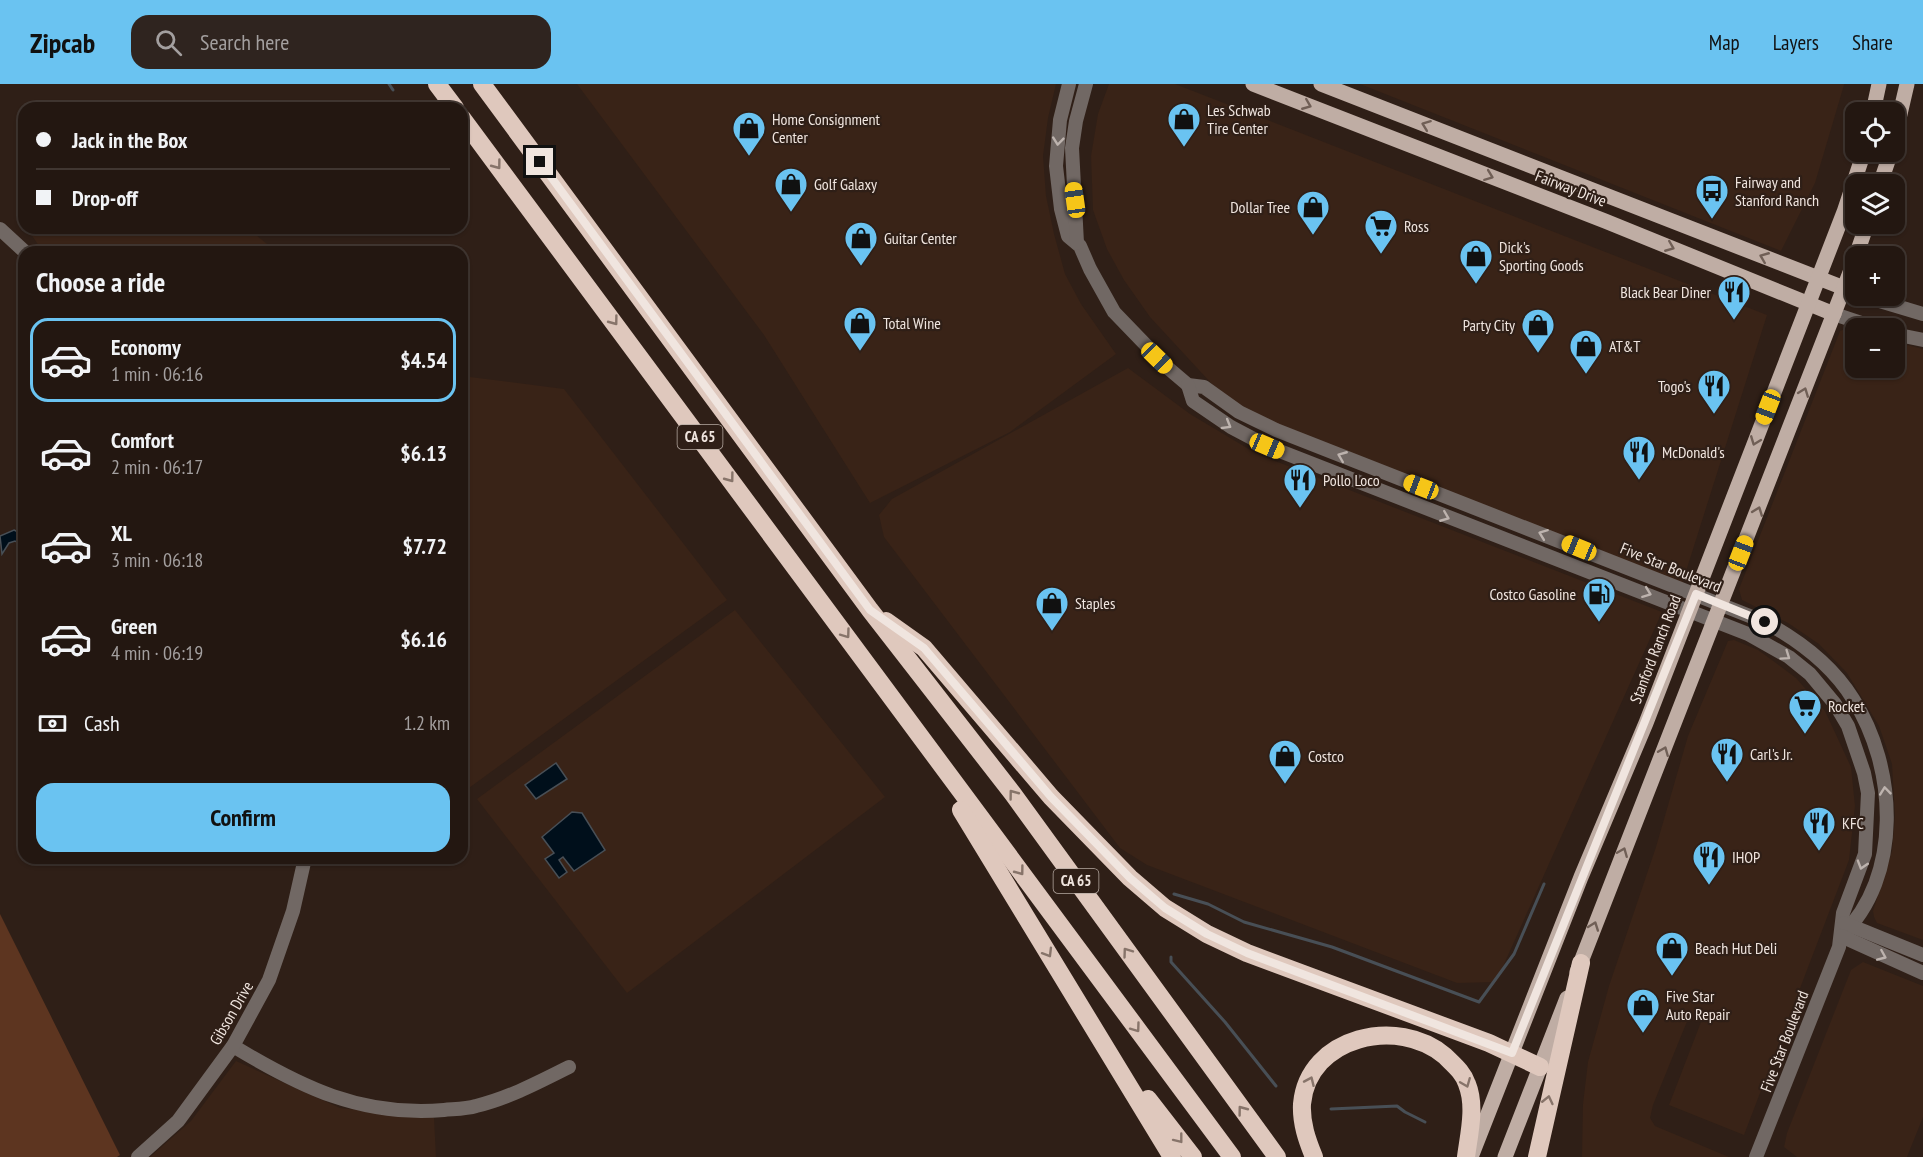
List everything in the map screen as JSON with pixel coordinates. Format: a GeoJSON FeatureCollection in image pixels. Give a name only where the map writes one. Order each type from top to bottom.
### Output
{"type":"FeatureCollection","features":[{"type":"Feature","properties":{"kind":"highway"},"geometry":{"type":"LineString","coordinates":[[437,84],[450,102]]}},
{"type":"Feature","properties":{"kind":"highway","name":"CA 65"},"geometry":{"type":"LineString","coordinates":[[482,84],[870,610],[1013,794],[1277,1157]]}},
{"type":"Feature","properties":{"kind":"highway","name":"CA 65"},"geometry":{"type":"LineString","coordinates":[[468,126],[1232,1157]]}},
{"type":"Feature","properties":{"kind":"highway"},"geometry":{"type":"LineString","coordinates":[[870,610],[924,648],[1059,805],[1130,878],[1165,908],[1207,934],[1247,953],[1512,1053],[1540,1066]]}},
{"type":"Feature","properties":{"kind":"highway"},"geometry":{"type":"LineString","coordinates":[[935,757],[954,799],[1172,1157]]}},
{"type":"Feature","properties":{"kind":"highway"},"geometry":{"type":"LineString","coordinates":[[1537,1157],[1581,963]]}},
{"type":"Feature","properties":{"kind":"highway"},"geometry":{"type":"LineString","coordinates":[[1081,1008],[1193,1157]]}},
{"type":"Feature","properties":{"kind":"highway"},"geometry":{"type":"LineString","coordinates":[[1314,1157],[1304,1133],[1303,1123],[1302,1103],[1310,1077],[1328,1054],[1352,1041],[1376,1034],[1406,1036],[1437,1049],[1460,1070],[1470,1095],[1466,1157]]}},
{"type":"Feature","properties":{"kind":"main road","name":"Fairway Drive"},"geometry":{"type":"LineString","coordinates":[[1252,84],[1514,185],[1834,314]]}},
{"type":"Feature","properties":{"kind":"main road","name":"Fairway Drive"},"geometry":{"type":"LineString","coordinates":[[1321,84],[1845,288]]}},
{"type":"Feature","properties":{"kind":"main road"},"geometry":{"type":"LineString","coordinates":[[1875,102],[1879,84]]}},
{"type":"Feature","properties":{"kind":"main road"},"geometry":{"type":"LineString","coordinates":[[1903,102],[1907,84]]}},
{"type":"Feature","properties":{"kind":"main road","name":"Stanford Ranch Road"},"geometry":{"type":"LineString","coordinates":[[1471,1157],[1690,610],[1845,212],[1861,162]]}},
{"type":"Feature","properties":{"kind":"main road"},"geometry":{"type":"LineString","coordinates":[[1514,185],[1522,163]]}},
{"type":"Feature","properties":{"kind":"main road"},"geometry":{"type":"LineString","coordinates":[[1505,1157],[1834,314],[1845,298]]}},
{"type":"Feature","properties":{"kind":"street","name":"Five Star Boulevard"},"geometry":{"type":"LineString","coordinates":[[1069,84],[1060,120],[1056,166],[1061,209],[1068,237],[1077,243]]}},
{"type":"Feature","properties":{"kind":"street","name":"Five Star Boulevard"},"geometry":{"type":"LineString","coordinates":[[1086,84],[1076,121],[1072,148],[1077,243],[1114,312],[1146,347],[1188,385],[1192,401],[1231,428],[1267,446],[1571,567],[1690,610],[1769,644],[1810,674],[1835,704],[1848,726],[1864,773],[1868,793],[1865,854],[1843,913],[1845,928],[1759,1156]]}},
{"type":"Feature","properties":{"kind":"street"},"geometry":{"type":"LineString","coordinates":[[0,229],[18,246]]}},
{"type":"Feature","properties":{"kind":"street"},"geometry":{"type":"LineString","coordinates":[[1896,306],[1923,314]]}},
{"type":"Feature","properties":{"kind":"street","name":"Fairway Drive"},"geometry":{"type":"LineString","coordinates":[[1834,314],[1846,318]]}},
{"type":"Feature","properties":{"kind":"street"},"geometry":{"type":"LineString","coordinates":[[1905,336],[1923,340]]}},
{"type":"Feature","properties":{"kind":"street","name":"Five Star Boulevard"},"geometry":{"type":"LineString","coordinates":[[1188,385],[1204,387],[1239,412],[1276,430],[1722,604],[1765,622],[1801,644],[1822,662],[1853,698],[1865,719],[1882,769],[1886,833],[1877,879],[1861,916],[1845,928]]}},
{"type":"Feature","properties":{"kind":"street"},"geometry":{"type":"LineString","coordinates":[[1571,567],[1579,548]]}},
{"type":"Feature","properties":{"kind":"street"},"geometry":{"type":"LineString","coordinates":[[1810,674],[1827,683],[1843,698],[1853,698]]}},
{"type":"Feature","properties":{"kind":"street"},"geometry":{"type":"LineString","coordinates":[[1868,793],[1879,828],[1886,833]]}},
{"type":"Feature","properties":{"kind":"street","name":"Gibson Drive"},"geometry":{"type":"LineString","coordinates":[[138,1157],[178,1121],[233,1046],[269,980],[293,911],[304,864]]}},
{"type":"Feature","properties":{"kind":"street"},"geometry":{"type":"LineString","coordinates":[[1845,928],[1923,955]]}},
{"type":"Feature","properties":{"kind":"street"},"geometry":{"type":"LineString","coordinates":[[1845,928],[1923,973]]}},
{"type":"Feature","properties":{"kind":"street"},"geometry":{"type":"LineString","coordinates":[[233,1046],[286,1078],[329,1096],[362,1105],[401,1110],[474,1107],[524,1090],[569,1067]]}},
{"type":"Feature","properties":{"kind":"shaded area"},"geometry":{"type":"Polygon","coordinates":[[[577,84],[1056,84],[1048,118],[1043,156],[1046,196],[1054,234],[1065,274],[1081,304],[1116,354],[1010,432],[870,503],[764,335],[577,84]]]}},
{"type":"Feature","properties":{"kind":"shaded area"},"geometry":{"type":"Polygon","coordinates":[[[1109,84],[1175,84],[1767,315],[1682,584],[1273,424],[1223,396],[1150,317],[1124,280],[1107,249],[1093,210],[1091,156],[1098,114],[1109,84]]]}},
{"type":"Feature","properties":{"kind":"shaded area"},"geometry":{"type":"Polygon","coordinates":[[[1360,84],[1844,85],[1815,183],[1781,251],[1360,84]]]}},
{"type":"Feature","properties":{"kind":"shaded area"},"geometry":{"type":"Polygon","coordinates":[[[31,234],[254,234],[270,246],[39,246],[31,234]]]}},
{"type":"Feature","properties":{"kind":"shaded area"},"geometry":{"type":"Polygon","coordinates":[[[1845,329],[1845,378],[1905,378],[1905,344],[1923,349],[1923,940],[1877,923],[1874,917],[1873,911],[1892,851],[1895,816],[1892,764],[1879,726],[1847,673],[1819,644],[1788,623],[1742,600],[1739,589],[1840,331],[1845,329]]]}},
{"type":"Feature","properties":{"kind":"shaded area"},"geometry":{"type":"Polygon","coordinates":[[[1128,368],[1190,414],[1257,454],[1662,612],[1496,982],[1457,983],[1147,865],[1120,848],[884,537],[879,515],[892,499],[1128,368]]]}},
{"type":"Feature","properties":{"kind":"shaded area"},"geometry":{"type":"Polygon","coordinates":[[[468,377],[564,389],[727,600],[468,789],[468,377]]]}},
{"type":"Feature","properties":{"kind":"shaded area"},"geometry":{"type":"Polygon","coordinates":[[[735,610],[885,797],[627,993],[477,799],[735,610]]]}},
{"type":"Feature","properties":{"kind":"shaded area"},"geometry":{"type":"Polygon","coordinates":[[[1734,640],[1758,650],[1796,678],[1825,711],[1851,767],[1855,806],[1849,860],[1744,1135],[1669,1105],[1701,1022],[1688,1019],[1653,1105],[1650,1118],[1655,1126],[1729,1157],[1582,1157],[1583,1104],[1588,1062],[1609,986],[1656,847],[1688,736],[1728,641],[1734,640]]]}},
{"type":"Feature","properties":{"kind":"shaded area"},"geometry":{"type":"Polygon","coordinates":[[[0,914],[120,1155],[117,1157],[0,1157],[0,914]]]}},
{"type":"Feature","properties":{"kind":"shaded area"},"geometry":{"type":"Polygon","coordinates":[[[1863,962],[1923,986],[1923,1117],[1907,1157],[1797,1157],[1784,1147],[1787,1133],[1851,970],[1863,962]]]}},
{"type":"Feature","properties":{"kind":"shaded area"},"geometry":{"type":"Polygon","coordinates":[[[236,1061],[340,1108],[434,1118],[436,1157],[150,1157],[191,1121],[236,1061]]]}},
{"type":"Feature","properties":{"kind":"water"},"geometry":{"type":"Polygon","coordinates":[[[14,530],[18,532],[18,543],[15,541],[9,543],[2,554],[0,536],[14,530]]]}},
{"type":"Feature","properties":{"kind":"water"},"geometry":{"type":"Polygon","coordinates":[[[556,763],[567,779],[536,799],[525,785],[556,763]]]}},
{"type":"Feature","properties":{"kind":"water"},"geometry":{"type":"Polygon","coordinates":[[[572,812],[582,813],[605,850],[574,871],[563,857],[559,860],[567,872],[559,878],[545,859],[554,853],[542,837],[572,812]]]}},
{"type":"Feature","properties":{"kind":"waterway"},"geometry":{"type":"LineString","coordinates":[[389,84],[393,90]]}},
{"type":"Feature","properties":{"kind":"waterway"},"geometry":{"type":"LineString","coordinates":[[1174,894],[1208,904],[1244,922],[1332,947],[1479,1002],[1514,954],[1544,884]]}},
{"type":"Feature","properties":{"kind":"waterway"},"geometry":{"type":"LineString","coordinates":[[1171,957],[1171,962],[1225,1022],[1276,1086]]}},
{"type":"Feature","properties":{"kind":"waterway"},"geometry":{"type":"LineString","coordinates":[[1331,1109],[1397,1106],[1425,1122]]}},
{"type":"Feature","properties":{"kind":"place","name":"Les Schwab Tire Center"},"geometry":{"type":"Point","coordinates":[1184,148]}},
{"type":"Feature","properties":{"kind":"place","name":"Home Consignment Center"},"geometry":{"type":"Point","coordinates":[749,157]}},
{"type":"Feature","properties":{"kind":"place","name":"Golf Galaxy"},"geometry":{"type":"Point","coordinates":[791,213]}},
{"type":"Feature","properties":{"kind":"place","name":"Fairway and Stanford Ranch"},"geometry":{"type":"Point","coordinates":[1712,220]}},
{"type":"Feature","properties":{"kind":"place","name":"Dollar Tree"},"geometry":{"type":"Point","coordinates":[1313,236]}},
{"type":"Feature","properties":{"kind":"place","name":"Ross"},"geometry":{"type":"Point","coordinates":[1381,255]}},
{"type":"Feature","properties":{"kind":"place","name":"Guitar Center"},"geometry":{"type":"Point","coordinates":[861,267]}},
{"type":"Feature","properties":{"kind":"place","name":"Dick's Sporting Goods"},"geometry":{"type":"Point","coordinates":[1476,285]}},
{"type":"Feature","properties":{"kind":"place","name":"Black Bear Diner"},"geometry":{"type":"Point","coordinates":[1734,321]}},
{"type":"Feature","properties":{"kind":"place","name":"Total Wine"},"geometry":{"type":"Point","coordinates":[860,352]}},
{"type":"Feature","properties":{"kind":"place","name":"Party City"},"geometry":{"type":"Point","coordinates":[1538,354]}},
{"type":"Feature","properties":{"kind":"place","name":"AT&T"},"geometry":{"type":"Point","coordinates":[1586,375]}},
{"type":"Feature","properties":{"kind":"place","name":"Togo's"},"geometry":{"type":"Point","coordinates":[1714,415]}},
{"type":"Feature","properties":{"kind":"place","name":"McDonald's"},"geometry":{"type":"Point","coordinates":[1639,481]}},
{"type":"Feature","properties":{"kind":"place","name":"Pollo Loco"},"geometry":{"type":"Point","coordinates":[1300,509]}},
{"type":"Feature","properties":{"kind":"place","name":"Costco Gasoline"},"geometry":{"type":"Point","coordinates":[1599,623]}},
{"type":"Feature","properties":{"kind":"place","name":"Staples"},"geometry":{"type":"Point","coordinates":[1052,632]}},
{"type":"Feature","properties":{"kind":"place","name":"Rocket"},"geometry":{"type":"Point","coordinates":[1805,735]}},
{"type":"Feature","properties":{"kind":"place","name":"Carl's Jr."},"geometry":{"type":"Point","coordinates":[1727,783]}},
{"type":"Feature","properties":{"kind":"place","name":"Costco"},"geometry":{"type":"Point","coordinates":[1285,785]}},
{"type":"Feature","properties":{"kind":"place","name":"KFC"},"geometry":{"type":"Point","coordinates":[1819,852]}},
{"type":"Feature","properties":{"kind":"place","name":"IHOP"},"geometry":{"type":"Point","coordinates":[1709,886]}},
{"type":"Feature","properties":{"kind":"place","name":"Beach Hut Deli"},"geometry":{"type":"Point","coordinates":[1672,977]}},
{"type":"Feature","properties":{"kind":"place","name":"Five Star Auto Repair"},"geometry":{"type":"Point","coordinates":[1643,1034]}},
{"type":"Feature","properties":{"kind":"route"},"geometry":{"type":"LineString","coordinates":[[540,162],[870,610],[924,648],[1051,797],[1130,878],[1184,921],[1247,953],[1443,1025],[1512,1053],[1696,594],[1765,622]]}}]}
